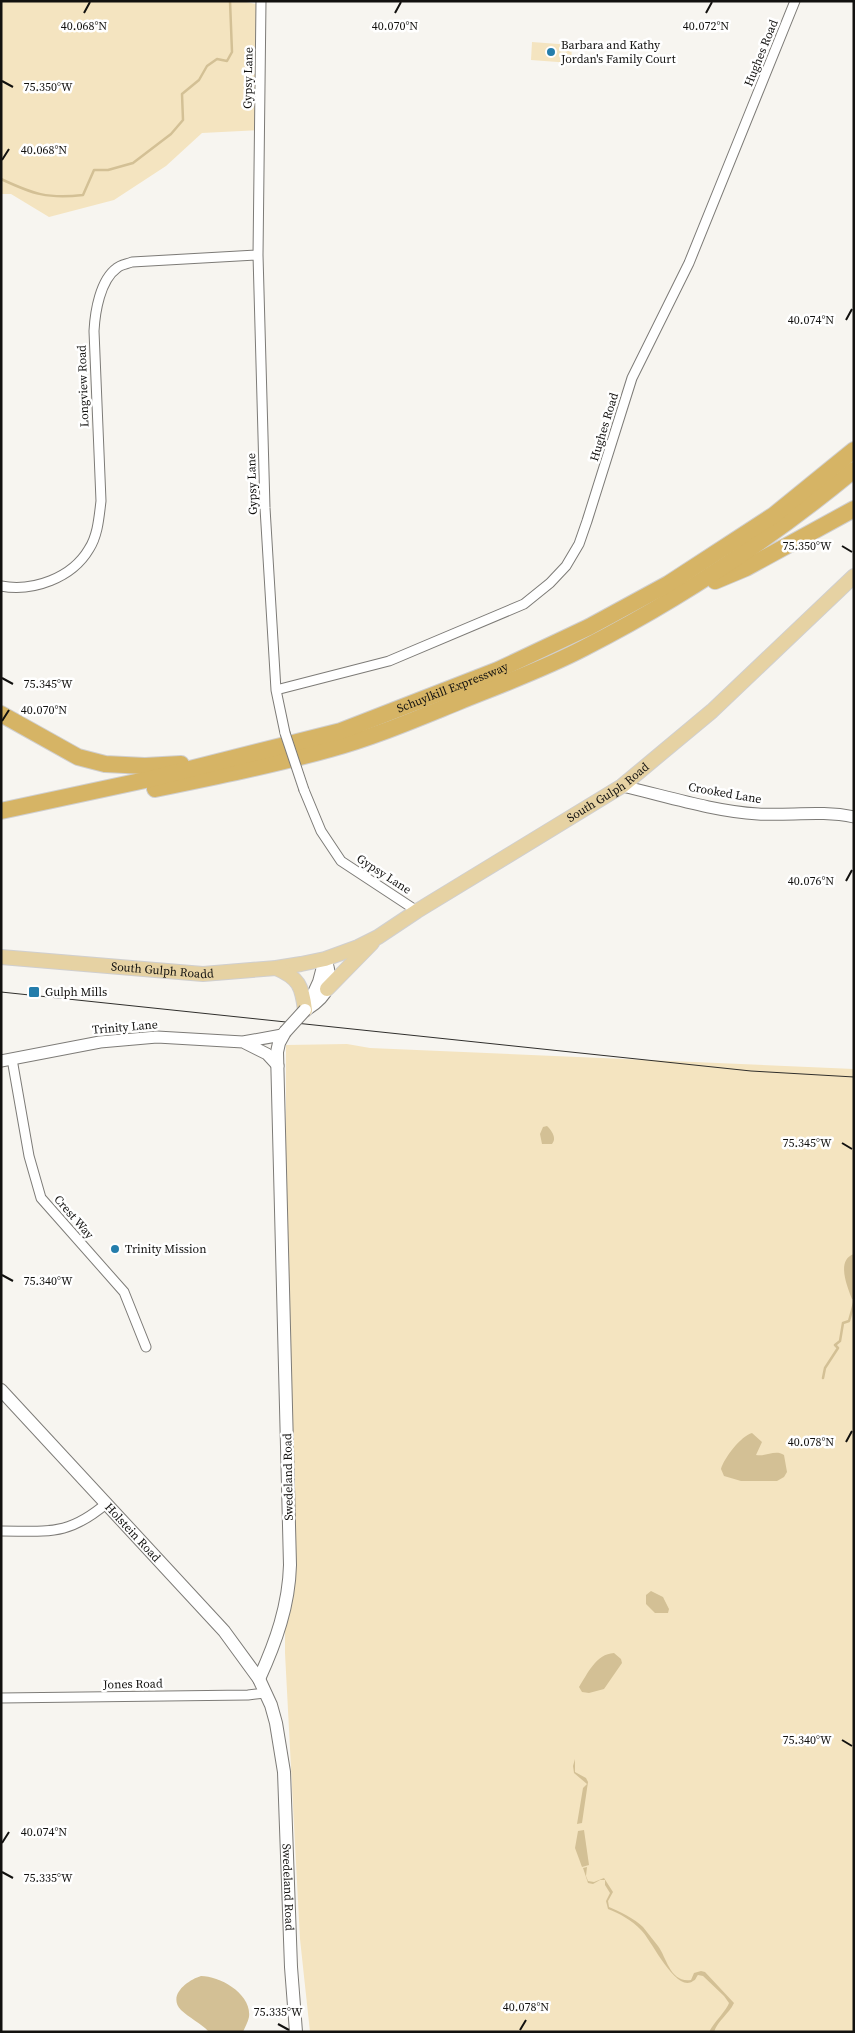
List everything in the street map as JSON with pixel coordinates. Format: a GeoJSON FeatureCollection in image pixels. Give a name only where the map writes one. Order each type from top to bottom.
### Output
{"type":"FeatureCollection","features":[{"type":"Feature","properties":{"kind":"highway","name":"Schuylkill Expressway"},"geometry":{"type":"LineString","coordinates":[[1,812],[272,750],[349,728],[498,670],[589,627],[668,584],[774,515],[854,450]]}},
{"type":"Feature","properties":{"kind":"highway","name":"Schuylkill Expressway"},"geometry":{"type":"LineString","coordinates":[[1,821],[179,784],[321,751],[387,731],[496,687],[582,649],[674,599],[782,526],[854,470]]}},
{"type":"Feature","properties":{"kind":"highway"},"geometry":{"type":"LineString","coordinates":[[674,599],[746,568],[854,509]]}},
{"type":"Feature","properties":{"kind":"highway"},"geometry":{"type":"LineString","coordinates":[[1,714],[78,757],[105,764],[145,766],[196,762],[272,750]]}},
{"type":"Feature","properties":{"kind":"main road","name":"South Gulph Road"},"geometry":{"type":"LineString","coordinates":[[324,958],[378,937],[417,910],[622,786],[712,711],[854,576]]}},
{"type":"Feature","properties":{"kind":"main road"},"geometry":{"type":"LineString","coordinates":[[284,1034],[306,1010],[319,1002],[327,990],[378,937]]}},
{"type":"Feature","properties":{"kind":"main road","name":"South Gulph Roadd"},"geometry":{"type":"LineString","coordinates":[[1,957],[203,974],[276,968],[324,958]]}},
{"type":"Feature","properties":{"kind":"main road"},"geometry":{"type":"LineString","coordinates":[[324,958],[330,972],[327,990]]}},
{"type":"Feature","properties":{"kind":"main road"},"geometry":{"type":"LineString","coordinates":[[306,1010],[319,982],[324,958]]}},
{"type":"Feature","properties":{"kind":"main road"},"geometry":{"type":"LineString","coordinates":[[276,968],[290,974],[297,980],[304,997],[306,1010]]}},
{"type":"Feature","properties":{"kind":"main road","name":"Swedeland Road"},"geometry":{"type":"LineString","coordinates":[[284,1034],[278,1043],[278,1066],[290,1565],[285,1608],[274,1645],[259,1679],[276,1723],[284,1772],[291,1967],[296,2032]]}},
{"type":"Feature","properties":{"kind":"main road","name":"Holstein Road"},"geometry":{"type":"LineString","coordinates":[[1,1390],[224,1631],[259,1679]]}},
{"type":"Feature","properties":{"kind":"street","name":"Gypsy Lane"},"geometry":{"type":"LineString","coordinates":[[261,1],[258,255],[265,508],[276,690],[285,733],[304,790],[321,831],[340,861],[417,910]]}},
{"type":"Feature","properties":{"kind":"street","name":"Hughes Road"},"geometry":{"type":"LineString","coordinates":[[276,690],[389,661],[524,604],[550,583],[566,566],[579,544],[632,378],[689,263],[795,1]]}},
{"type":"Feature","properties":{"kind":"street","name":"Longview Road"},"geometry":{"type":"LineString","coordinates":[[1,586],[27,588],[68,571],[88,550],[94,539],[98,527],[101,501],[94,331],[96,307],[103,286],[116,268],[132,262],[258,255]]}},
{"type":"Feature","properties":{"kind":"street","name":"Crooked Lane"},"geometry":{"type":"LineString","coordinates":[[622,786],[716,807],[758,814],[812,812],[836,813],[854,817]]}},
{"type":"Feature","properties":{"kind":"street","name":"Trinity Lane"},"geometry":{"type":"LineString","coordinates":[[7,1060],[100,1042],[157,1037],[243,1042],[284,1034]]}},
{"type":"Feature","properties":{"kind":"street"},"geometry":{"type":"LineString","coordinates":[[243,1042],[266,1054],[278,1066]]}},
{"type":"Feature","properties":{"kind":"street","name":"Crest Way"},"geometry":{"type":"LineString","coordinates":[[7,1060],[29,1156],[41,1198],[124,1292],[146,1347]]}},
{"type":"Feature","properties":{"kind":"street"},"geometry":{"type":"LineString","coordinates":[[1,1531],[56,1531],[76,1525],[92,1516],[107,1503]]}},
{"type":"Feature","properties":{"kind":"street","name":"Jones Road"},"geometry":{"type":"LineString","coordinates":[[1,1698],[248,1695],[265,1693]]}},
{"type":"Feature","properties":{"kind":"shaded area"},"geometry":{"type":"Polygon","coordinates":[[[1,1],[241,1],[261,5],[260,130],[202,133],[166,166],[114,200],[49,217],[11,194],[1,194],[1,1]]]}},
{"type":"Feature","properties":{"kind":"shaded area","name":"Barbara and Kathy Jordan's Family Court"},"geometry":{"type":"Polygon","coordinates":[[[532,42],[572,45],[571,63],[531,60],[532,42]]]}},
{"type":"Feature","properties":{"kind":"shaded area"},"geometry":{"type":"Polygon","coordinates":[[[347,1044],[370,1048],[854,1069],[854,2032],[310,2032],[300,1939],[285,1653],[286,1045],[347,1044]]]}},
{"type":"Feature","properties":{"kind":"shaded area"},"geometry":{"type":"Polygon","coordinates":[[[547,1126],[551,1130],[554,1139],[552,1144],[542,1144],[540,1134],[543,1127],[547,1126]]]}},
{"type":"Feature","properties":{"kind":"shaded area"},"geometry":{"type":"Polygon","coordinates":[[[854,1254],[854,1299],[852,1299],[844,1274],[844,1267],[845,1262],[854,1254]]]}},
{"type":"Feature","properties":{"kind":"shaded area"},"geometry":{"type":"Polygon","coordinates":[[[752,1433],[762,1442],[756,1455],[781,1453],[784,1455],[787,1472],[784,1477],[777,1481],[741,1481],[724,1476],[721,1469],[726,1459],[743,1438],[752,1433]]]}},
{"type":"Feature","properties":{"kind":"shaded area"},"geometry":{"type":"Polygon","coordinates":[[[651,1591],[663,1597],[669,1609],[668,1613],[655,1613],[646,1604],[646,1595],[651,1591]]]}},
{"type":"Feature","properties":{"kind":"shaded area"},"geometry":{"type":"Polygon","coordinates":[[[614,1653],[621,1659],[622,1663],[604,1689],[589,1693],[582,1692],[579,1687],[593,1665],[602,1657],[614,1653]]]}},
{"type":"Feature","properties":{"kind":"shaded area"},"geometry":{"type":"Polygon","coordinates":[[[575,1759],[575,1772],[586,1778],[588,1782],[582,1823],[577,1824],[583,1788],[587,1784],[574,1773],[575,1759]]]}},
{"type":"Feature","properties":{"kind":"shaded area"},"geometry":{"type":"Polygon","coordinates":[[[584,1830],[589,1865],[582,1867],[575,1848],[578,1831],[584,1830]]]}},
{"type":"Feature","properties":{"kind":"shaded area"},"geometry":{"type":"Polygon","coordinates":[[[587,1867],[586,1876],[588,1881],[594,1882],[604,1878],[613,1892],[608,1901],[609,1907],[631,1918],[643,1927],[658,1946],[670,1969],[678,1978],[691,1980],[694,1973],[705,1972],[734,2003],[714,2032],[709,2032],[729,2003],[724,1996],[703,1976],[698,1975],[694,1981],[686,1983],[679,1980],[664,1964],[638,1927],[626,1918],[608,1909],[606,1901],[610,1893],[605,1885],[605,1880],[600,1880],[593,1884],[588,1883],[583,1868],[587,1867]]]}},
{"type":"Feature","properties":{"kind":"shaded area"},"geometry":{"type":"Polygon","coordinates":[[[201,1976],[217,1979],[240,1994],[249,2009],[249,2017],[243,2032],[209,2032],[181,2010],[176,1999],[178,1994],[190,1981],[201,1976]]]}},
{"type":"Feature","properties":{"kind":"waterway"},"geometry":{"type":"LineString","coordinates":[[1,179],[32,192],[50,196],[83,195],[94,170],[108,170],[133,163],[171,134],[183,120],[182,94],[199,80],[207,66],[217,59],[227,61],[232,52],[230,1]]}},
{"type":"Feature","properties":{"kind":"waterway"},"geometry":{"type":"LineString","coordinates":[[823,1378],[825,1368],[838,1348],[835,1345],[840,1341],[843,1323],[849,1321],[854,1303]]}},
{"type":"Feature","properties":{"kind":"tram line"},"geometry":{"type":"LineString","coordinates":[[1,992],[751,1071],[854,1077]]}},
{"type":"Feature","properties":{"kind":"place","name":"Barbara and Kathy Jordan's Family Court"},"geometry":{"type":"Point","coordinates":[551,52]}},
{"type":"Feature","properties":{"kind":"place","name":"Gulph Mills"},"geometry":{"type":"Point","coordinates":[34,992]}},
{"type":"Feature","properties":{"kind":"place","name":"Trinity Mission"},"geometry":{"type":"Point","coordinates":[115,1249]}}]}
